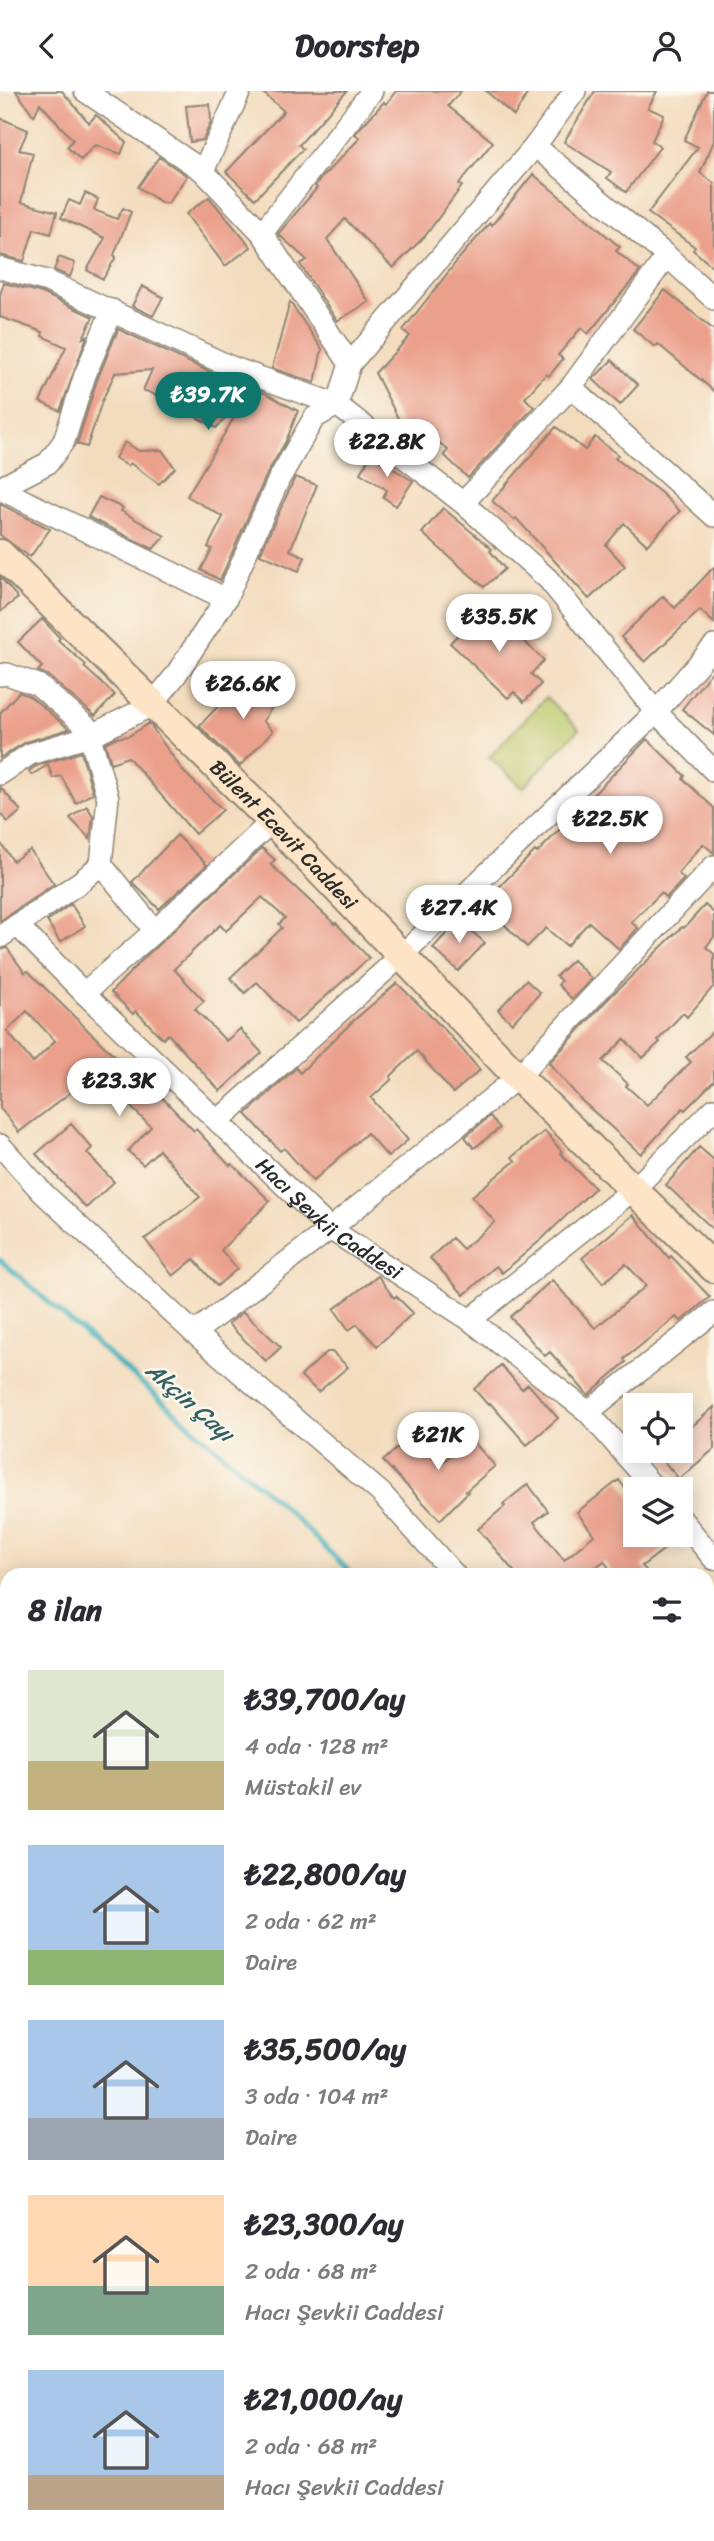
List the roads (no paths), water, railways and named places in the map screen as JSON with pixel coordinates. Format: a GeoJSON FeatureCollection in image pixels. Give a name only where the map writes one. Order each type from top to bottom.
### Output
{"type":"FeatureCollection","features":[{"type":"Feature","properties":{"kind":"main road","name":"Bülent Ecevit Caddesi"},"geometry":{"type":"LineString","coordinates":[[0,554],[272,821],[519,1077],[714,1268]]}},
{"type":"Feature","properties":{"kind":"street"},"geometry":{"type":"LineString","coordinates":[[85,91],[203,171],[262,233],[350,364]]}},
{"type":"Feature","properties":{"kind":"street"},"geometry":{"type":"LineString","coordinates":[[203,171],[240,91]]}},
{"type":"Feature","properties":{"kind":"street"},"geometry":{"type":"LineString","coordinates":[[262,233],[372,91]]}},
{"type":"Feature","properties":{"kind":"street"},"geometry":{"type":"LineString","coordinates":[[0,774],[30,754],[90,736],[152,705],[175,676],[226,599],[279,479],[314,418],[337,405],[350,364],[535,146],[575,91]]}},
{"type":"Feature","properties":{"kind":"street"},"geometry":{"type":"LineString","coordinates":[[535,146],[667,256],[714,299]]}},
{"type":"Feature","properties":{"kind":"street"},"geometry":{"type":"LineString","coordinates":[[463,503],[571,387],[667,256]]}},
{"type":"Feature","properties":{"kind":"street"},"geometry":{"type":"LineString","coordinates":[[0,268],[47,281],[231,367],[337,405],[463,503],[548,579],[656,712],[714,771]]}},
{"type":"Feature","properties":{"kind":"street"},"geometry":{"type":"LineString","coordinates":[[0,489],[48,463],[64,441],[85,375],[112,310]]}},
{"type":"Feature","properties":{"kind":"street"},"geometry":{"type":"LineString","coordinates":[[571,387],[714,516]]}},
{"type":"Feature","properties":{"kind":"street"},"geometry":{"type":"LineString","coordinates":[[0,489],[226,599]]}},
{"type":"Feature","properties":{"kind":"street"},"geometry":{"type":"LineString","coordinates":[[218,1121],[401,956],[656,712],[714,646]]}},
{"type":"Feature","properties":{"kind":"street"},"geometry":{"type":"LineString","coordinates":[[0,675],[7,674],[38,685],[87,727],[108,798],[101,864],[83,880],[9,931]]}},
{"type":"Feature","properties":{"kind":"street"},"geometry":{"type":"LineString","coordinates":[[84,993],[155,931],[272,821]]}},
{"type":"Feature","properties":{"kind":"street"},"geometry":{"type":"LineString","coordinates":[[101,864],[155,931]]}},
{"type":"Feature","properties":{"kind":"street"},"geometry":{"type":"LineString","coordinates":[[194,1333],[330,1229],[519,1077],[714,866]]}},
{"type":"Feature","properties":{"kind":"street","name":"Hacı Şevkii Caddesi"},"geometry":{"type":"LineString","coordinates":[[9,931],[84,993],[330,1229],[470,1320],[588,1412],[645,1477]]}},
{"type":"Feature","properties":{"kind":"street"},"geometry":{"type":"LineString","coordinates":[[470,1320],[634,1189],[714,1109]]}},
{"type":"Feature","properties":{"kind":"street"},"geometry":{"type":"LineString","coordinates":[[0,1145],[42,1192],[194,1333],[381,1493],[449,1568]]}},
{"type":"Feature","properties":{"kind":"street"},"geometry":{"type":"LineString","coordinates":[[588,1412],[714,1312]]}},
{"type":"Feature","properties":{"kind":"street"},"geometry":{"type":"LineString","coordinates":[[693,1534],[714,1559]]}},
{"type":"Feature","properties":{"kind":"waterway","name":"Akçin Çayı"},"geometry":{"type":"LineString","coordinates":[[0,1260],[285,1508],[346,1568]]}}]}
